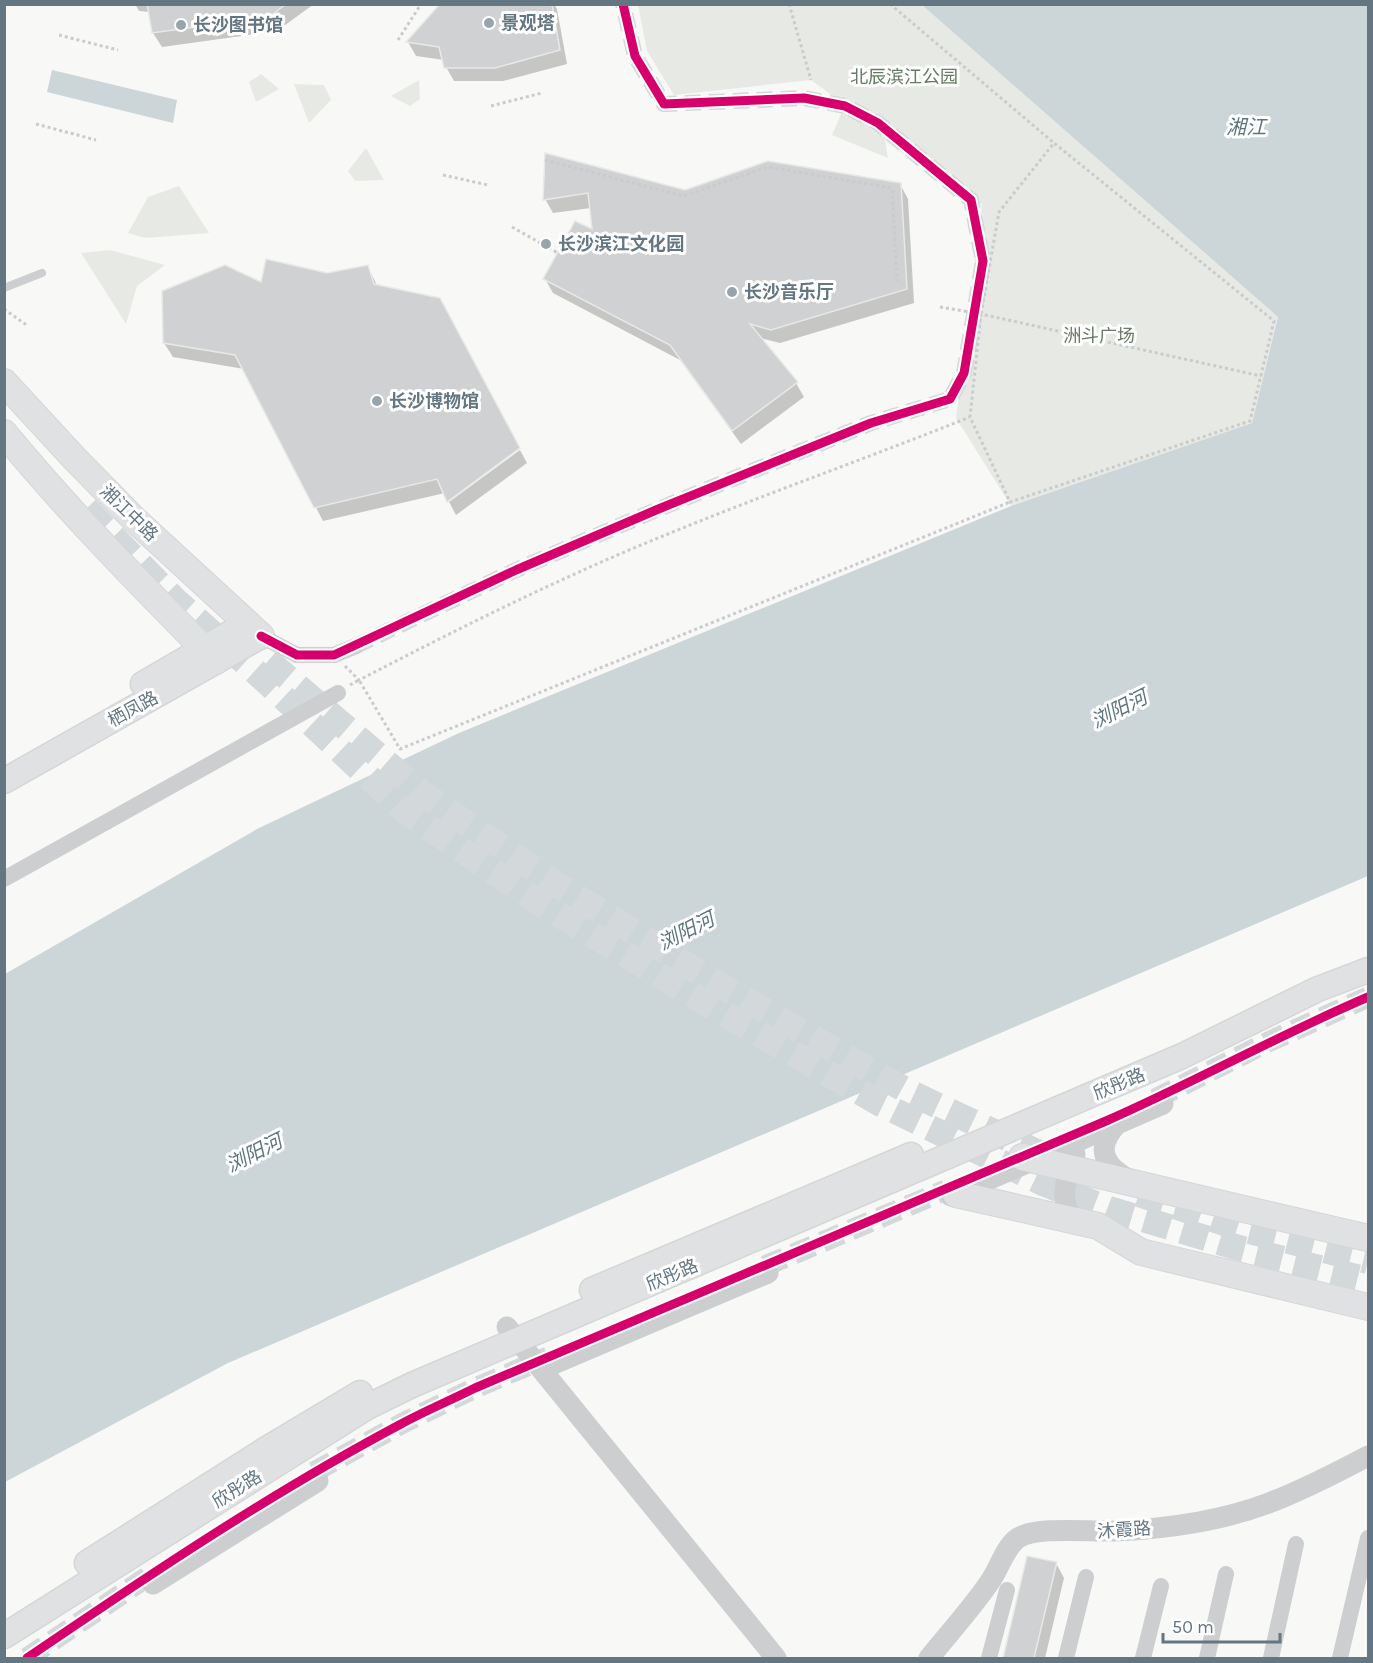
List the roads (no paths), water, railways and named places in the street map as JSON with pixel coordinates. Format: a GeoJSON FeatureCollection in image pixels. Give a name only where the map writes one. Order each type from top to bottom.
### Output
{"type":"FeatureCollection","features":[{"type":"Feature","properties":{"kind":"main road","name":"湘江中路"},"geometry":{"type":"LineString","coordinates":[[4,382],[135,520],[254,629]]}},
{"type":"Feature","properties":{"kind":"main road"},"geometry":{"type":"LineString","coordinates":[[4,433],[90,532],[210,655]]}},
{"type":"Feature","properties":{"kind":"main road","name":"栖凤路"},"geometry":{"type":"LineString","coordinates":[[4,781],[254,629]]}},
{"type":"Feature","properties":{"kind":"main road","name":"栖凤路"},"geometry":{"type":"LineString","coordinates":[[4,763],[210,655]]}},
{"type":"Feature","properties":{"kind":"main road","name":"欣彤路"},"geometry":{"type":"LineString","coordinates":[[4,1636],[367,1407],[508,1335],[1179,1040],[1318,973],[1368,953]]}},
{"type":"Feature","properties":{"kind":"main road","name":"欣彤路"},"geometry":{"type":"LineString","coordinates":[[4,1616],[268,1448],[360,1393],[405,1371],[508,1335],[1161,1066],[1257,1021],[1318,989],[1368,970]]}},
{"type":"Feature","properties":{"kind":"main road"},"geometry":{"type":"LineString","coordinates":[[1028,1159],[1368,1238]]}},
{"type":"Feature","properties":{"kind":"main road"},"geometry":{"type":"LineString","coordinates":[[950,1194],[1098,1226],[1141,1252],[1368,1307]]}},
{"type":"Feature","properties":{"kind":"street"},"geometry":{"type":"LineString","coordinates":[[254,629],[297,655],[334,655],[356,646]]}},
{"type":"Feature","properties":{"kind":"street"},"geometry":{"type":"LineString","coordinates":[[4,879],[338,693]]}},
{"type":"Feature","properties":{"kind":"street"},"geometry":{"type":"LineString","coordinates":[[950,1194],[1159,1102]]}},
{"type":"Feature","properties":{"kind":"street"},"geometry":{"type":"LineString","coordinates":[[1028,1159],[1086,1137],[1112,1123]]}},
{"type":"Feature","properties":{"kind":"street"},"geometry":{"type":"LineString","coordinates":[[1112,1123],[1104,1143],[1103,1152],[1107,1162],[1115,1170],[1141,1185]]}},
{"type":"Feature","properties":{"kind":"street"},"geometry":{"type":"LineString","coordinates":[[1074,1220],[1065,1207],[1067,1180],[1077,1149],[1086,1137]]}},
{"type":"Feature","properties":{"kind":"street"},"geometry":{"type":"LineString","coordinates":[[549,1361],[766,1269]]}},
{"type":"Feature","properties":{"kind":"street"},"geometry":{"type":"LineString","coordinates":[[508,1335],[764,1659]]}},
{"type":"Feature","properties":{"kind":"street"},"geometry":{"type":"LineString","coordinates":[[508,1335],[776,1659]]}},
{"type":"Feature","properties":{"kind":"street","name":"沐霞路"},"geometry":{"type":"LineString","coordinates":[[929,1659],[991,1580],[1011,1545],[1026,1534],[1055,1531],[1113,1532],[1166,1527],[1223,1516],[1269,1503],[1368,1456]]}},
{"type":"Feature","properties":{"kind":"street","name":"沐霞路"},"geometry":{"type":"LineString","coordinates":[[937,1659],[997,1583],[1019,1546],[1028,1540],[1039,1537],[1113,1540],[1170,1535],[1226,1523],[1273,1510],[1368,1466]]}},
{"type":"Feature","properties":{"kind":"street"},"geometry":{"type":"LineString","coordinates":[[151,1579],[316,1477]]}},
{"type":"Feature","properties":{"kind":"street"},"geometry":{"type":"LineString","coordinates":[[1340,1659],[1368,1538]]}},
{"type":"Feature","properties":{"kind":"street"},"geometry":{"type":"LineString","coordinates":[[1270,1659],[1296,1544]]}},
{"type":"Feature","properties":{"kind":"street"},"geometry":{"type":"LineString","coordinates":[[1207,1659],[1226,1574]]}},
{"type":"Feature","properties":{"kind":"street"},"geometry":{"type":"LineString","coordinates":[[1066,1659],[1086,1577]]}},
{"type":"Feature","properties":{"kind":"street"},"geometry":{"type":"LineString","coordinates":[[1143,1659],[1161,1586]]}},
{"type":"Feature","properties":{"kind":"street"},"geometry":{"type":"LineString","coordinates":[[989,1659],[1007,1590]]}},
{"type":"Feature","properties":{"kind":"lane"},"geometry":{"type":"LineString","coordinates":[[4,288],[42,273]]}},
{"type":"Feature","properties":{"kind":"water"},"geometry":{"type":"Polygon","coordinates":[[[922,5],[1368,5],[1368,876],[228,1363],[5,1482],[5,974],[259,828],[459,733],[1011,506],[1252,423],[1278,317],[922,5]]]}},
{"type":"Feature","properties":{"kind":"water"},"geometry":{"type":"Polygon","coordinates":[[[52,70],[177,100],[173,123],[47,92],[52,70]]]}},
{"type":"Feature","properties":{"kind":"tunnel"},"geometry":{"type":"LineString","coordinates":[[356,646],[516,570],[656,510],[871,423],[950,399],[964,373],[983,261],[971,200],[878,123],[845,106],[804,98],[664,104],[635,56],[623,4]]}},
{"type":"Feature","properties":{"kind":"tunnel"},"geometry":{"type":"LineString","coordinates":[[86,509],[175,600],[407,813],[540,903],[724,1014],[879,1103],[1045,1184],[1109,1209],[1239,1248],[1368,1280]]}},
{"type":"Feature","properties":{"kind":"tunnel"},"geometry":{"type":"LineString","coordinates":[[268,661],[422,793],[553,882],[718,984],[857,1063],[913,1094],[1052,1159]]}},
{"type":"Feature","properties":{"kind":"tunnel"},"geometry":{"type":"LineString","coordinates":[[1155,1099],[1268,1042],[1368,997]]}},
{"type":"Feature","properties":{"kind":"tunnel"},"geometry":{"type":"LineString","coordinates":[[765,1266],[946,1190]]}},
{"type":"Feature","properties":{"kind":"tunnel"},"geometry":{"type":"LineString","coordinates":[[1139,1194],[1245,1230],[1368,1261]]}},
{"type":"Feature","properties":{"kind":"tunnel"},"geometry":{"type":"LineString","coordinates":[[314,1472],[403,1423],[475,1388],[548,1357]]}},
{"type":"Feature","properties":{"kind":"tunnel"},"geometry":{"type":"LineString","coordinates":[[27,1658],[150,1575]]}},
{"type":"Feature","properties":{"kind":"place","name":"景观塔"},"geometry":{"type":"Point","coordinates":[489,23]}},
{"type":"Feature","properties":{"kind":"place","name":"长沙图书馆"},"geometry":{"type":"Point","coordinates":[181,25]}},
{"type":"Feature","properties":{"kind":"place","name":"长沙滨江文化园"},"geometry":{"type":"Point","coordinates":[546,244]}},
{"type":"Feature","properties":{"kind":"place","name":"长沙音乐厅"},"geometry":{"type":"Point","coordinates":[732,292]}},
{"type":"Feature","properties":{"kind":"place","name":"长沙博物馆"},"geometry":{"type":"Point","coordinates":[377,401]}},
{"type":"Feature","properties":{"kind":"park label","name":"北辰滨江公园"},"geometry":{"type":"Point","coordinates":[904,77]}},
{"type":"Feature","properties":{"kind":"park label","name":"洲斗广场"},"geometry":{"type":"Point","coordinates":[1099,336]}},
{"type":"Feature","properties":{"kind":"water label","name":"湘江"},"geometry":{"type":"Point","coordinates":[1246,127]}},
{"type":"Feature","properties":{"kind":"water label","name":"浏阳河"},"geometry":{"type":"Point","coordinates":[1119,709]}},
{"type":"Feature","properties":{"kind":"water label","name":"浏阳河"},"geometry":{"type":"Point","coordinates":[686,931]}},
{"type":"Feature","properties":{"kind":"water label","name":"浏阳河"},"geometry":{"type":"Point","coordinates":[254,1153]}}]}
